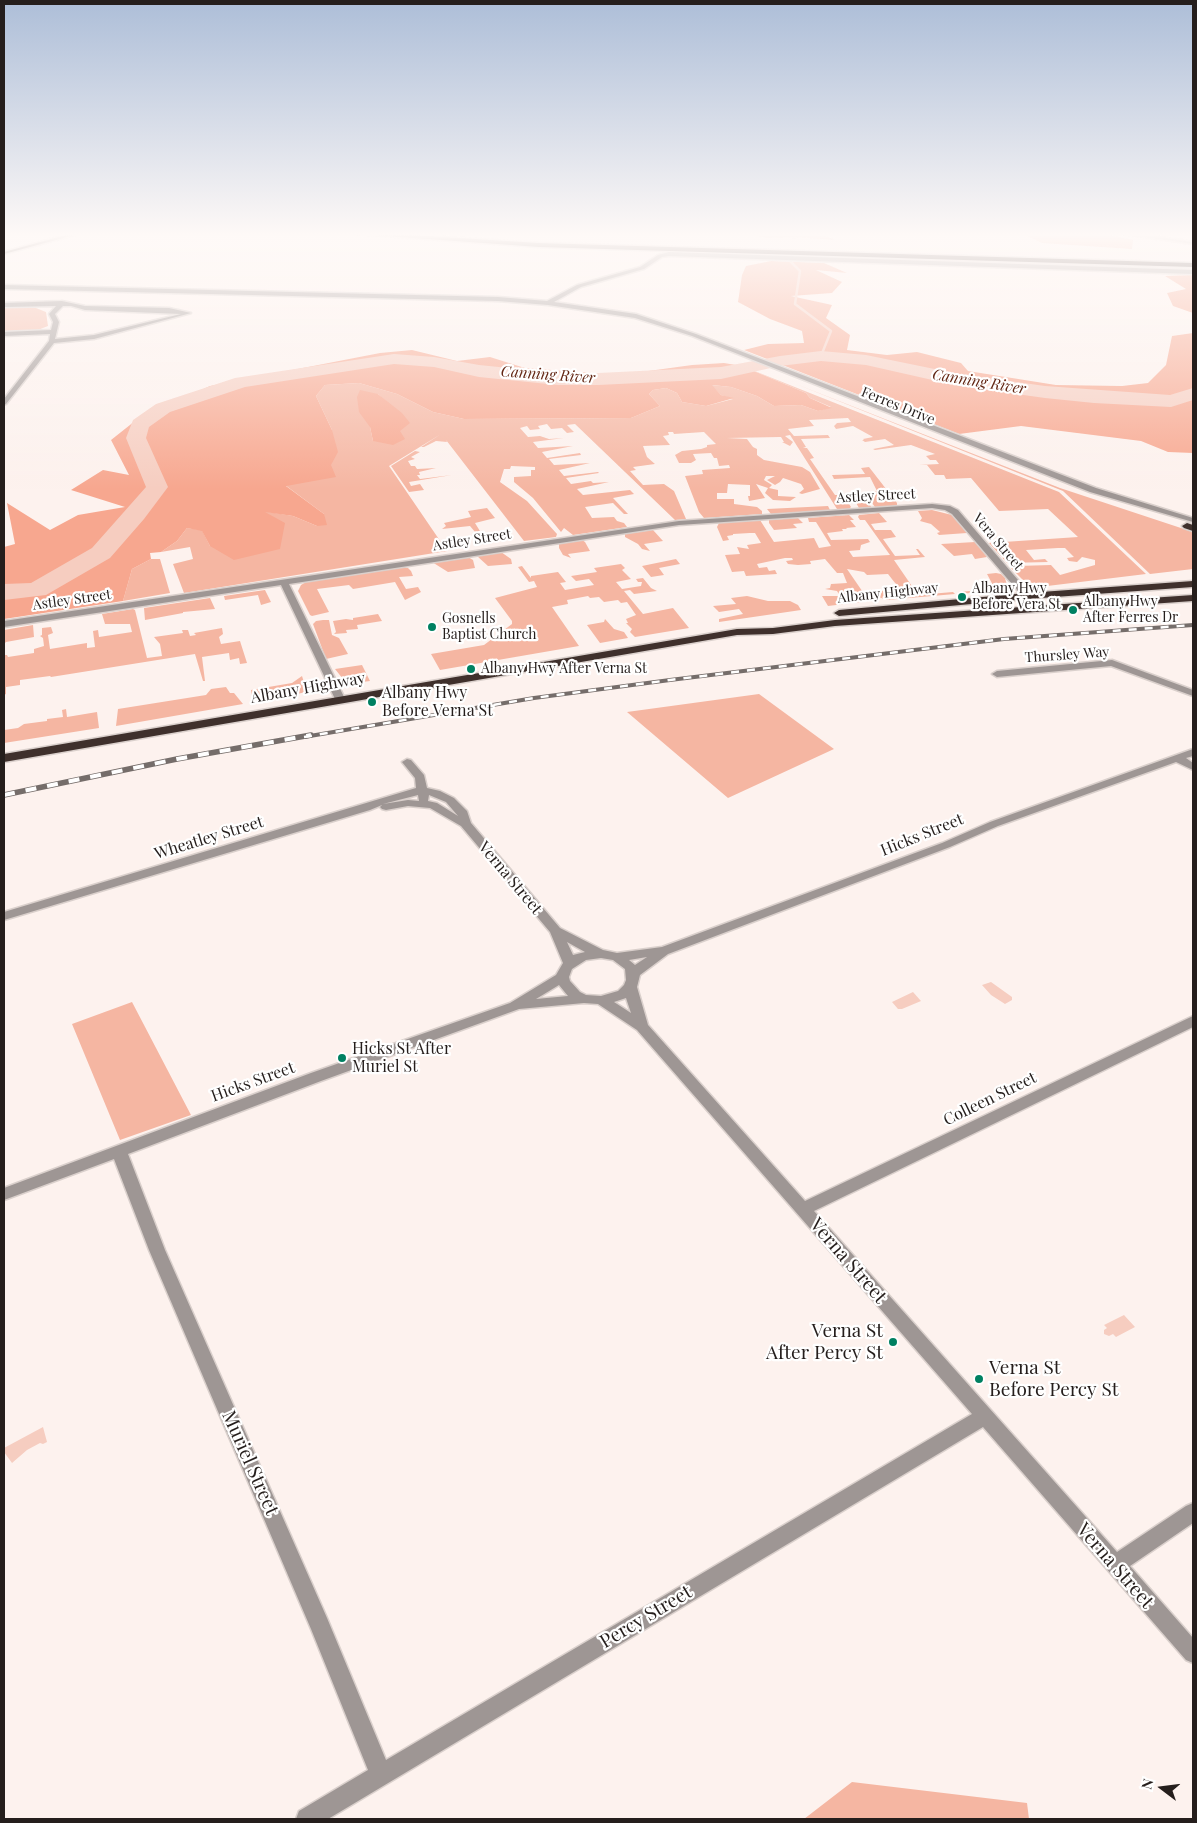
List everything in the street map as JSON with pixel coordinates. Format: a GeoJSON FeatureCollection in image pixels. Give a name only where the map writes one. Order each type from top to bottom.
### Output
{"type":"FeatureCollection","features":[{"type":"Feature","properties":{"kind":"highway","name":"Albany Highway"},"geometry":{"type":"LineString","coordinates":[[737,632],[765,623],[831,614],[1193,583]]}},
{"type":"Feature","properties":{"kind":"highway","name":"Albany Highway"},"geometry":{"type":"LineString","coordinates":[[4,758],[737,632],[773,630],[835,622],[1193,598]]}},
{"type":"Feature","properties":{"kind":"street"},"geometry":{"type":"LineString","coordinates":[[52,341],[94,337],[168,318]]}},
{"type":"Feature","properties":{"kind":"street","name":"Ferres Drive"},"geometry":{"type":"LineString","coordinates":[[628,318],[685,337],[1085,494],[1192,525]]}},
{"type":"Feature","properties":{"kind":"street","name":"Ferres Drive"},"geometry":{"type":"LineString","coordinates":[[642,318],[694,335],[1093,490],[1192,525]]}},
{"type":"Feature","properties":{"kind":"street"},"geometry":{"type":"LineString","coordinates":[[4,403],[52,341],[56,319]]}},
{"type":"Feature","properties":{"kind":"street"},"geometry":{"type":"LineString","coordinates":[[4,334],[54,332]]}},
{"type":"Feature","properties":{"kind":"street","name":"Astley Street"},"geometry":{"type":"LineString","coordinates":[[4,624],[679,523],[925,507],[947,508]]}},
{"type":"Feature","properties":{"kind":"street","name":"Vera Street"},"geometry":{"type":"LineString","coordinates":[[947,508],[955,512],[1027,596]]}},
{"type":"Feature","properties":{"kind":"street"},"geometry":{"type":"LineString","coordinates":[[284,583],[340,699]]}},
{"type":"Feature","properties":{"kind":"street","name":"Thursley Way"},"geometry":{"type":"LineString","coordinates":[[997,674],[1112,663],[1193,693]]}},
{"type":"Feature","properties":{"kind":"street","name":"Hicks Street"},"geometry":{"type":"LineString","coordinates":[[616,957],[664,951],[946,845],[994,824],[1193,752]]}},
{"type":"Feature","properties":{"kind":"street"},"geometry":{"type":"LineString","coordinates":[[1177,758],[1193,767]]}},
{"type":"Feature","properties":{"kind":"street"},"geometry":{"type":"LineString","coordinates":[[407,762],[420,777],[425,803]]}},
{"type":"Feature","properties":{"kind":"street","name":"Wheatley Street"},"geometry":{"type":"LineString","coordinates":[[4,916],[366,808],[381,801],[423,790]]}},
{"type":"Feature","properties":{"kind":"street","name":"Verna Street"},"geometry":{"type":"LineString","coordinates":[[423,790],[436,793],[450,800],[463,813],[465,824]]}},
{"type":"Feature","properties":{"kind":"street","name":"Verna Street"},"geometry":{"type":"LineString","coordinates":[[366,808],[425,803],[433,805],[465,824],[556,931],[570,963]]}},
{"type":"Feature","properties":{"kind":"street","name":"Verna Street"},"geometry":{"type":"LineString","coordinates":[[556,931],[601,954]]}},
{"type":"Feature","properties":{"kind":"street","name":"Hicks Street"},"geometry":{"type":"LineString","coordinates":[[633,973],[664,951]]}},
{"type":"Feature","properties":{"kind":"street"},"geometry":{"type":"LineString","coordinates":[[601,954],[616,957],[630,967],[633,973],[630,987],[618,996],[601,1000],[584,999],[568,990],[562,977],[570,963],[584,956],[601,954]]}},
{"type":"Feature","properties":{"kind":"street","name":"Hicks Street"},"geometry":{"type":"LineString","coordinates":[[4,1194],[119,1150],[515,1006],[562,977]]}},
{"type":"Feature","properties":{"kind":"street","name":"Verna Street"},"geometry":{"type":"LineString","coordinates":[[630,987],[642,1027]]}},
{"type":"Feature","properties":{"kind":"street","name":"Hicks Street"},"geometry":{"type":"LineString","coordinates":[[515,1006],[584,999]]}},
{"type":"Feature","properties":{"kind":"street","name":"Verna Street"},"geometry":{"type":"LineString","coordinates":[[601,1000],[642,1027],[1193,1653]]}},
{"type":"Feature","properties":{"kind":"street","name":"Colleen Street"},"geometry":{"type":"LineString","coordinates":[[802,1209],[1193,1021]]}},
{"type":"Feature","properties":{"kind":"street","name":"Muriel Street"},"geometry":{"type":"LineString","coordinates":[[119,1150],[157,1250],[320,1625],[381,1775]]}},
{"type":"Feature","properties":{"kind":"street","name":"Percy Street"},"geometry":{"type":"LineString","coordinates":[[307,1819],[985,1416]]}},
{"type":"Feature","properties":{"kind":"street"},"geometry":{"type":"LineString","coordinates":[[1115,1565],[1193,1512]]}},
{"type":"Feature","properties":{"kind":"shaded area"},"geometry":{"type":"Polygon","coordinates":[[[4,318],[47,318],[48,326],[38,330],[4,332],[4,318]]]}},
{"type":"Feature","properties":{"kind":"shaded area"},"geometry":{"type":"Polygon","coordinates":[[[768,318],[826,318],[850,335],[847,350],[887,355],[917,352],[961,363],[968,371],[1056,385],[1122,386],[1148,383],[1166,365],[1172,336],[1193,333],[1193,453],[1168,452],[1141,441],[1021,426],[959,434],[744,350],[768,344],[804,343],[802,331],[768,318]]]}},
{"type":"Feature","properties":{"kind":"shaded area"},"geometry":{"type":"Polygon","coordinates":[[[412,350],[457,361],[490,357],[525,368],[619,375],[692,365],[724,363],[742,366],[806,393],[810,398],[832,408],[818,411],[801,405],[774,406],[757,396],[731,387],[712,385],[721,395],[734,398],[706,406],[682,402],[677,393],[666,388],[653,390],[649,394],[660,406],[631,418],[464,419],[433,412],[397,394],[359,383],[325,385],[316,396],[332,430],[338,452],[331,465],[336,477],[286,486],[324,514],[327,525],[317,526],[293,516],[265,512],[285,523],[280,549],[234,560],[210,546],[202,531],[187,528],[177,541],[161,552],[150,553],[151,559],[132,569],[123,601],[4,619],[4,547],[15,544],[7,503],[50,530],[78,515],[125,507],[71,490],[103,470],[129,475],[111,440],[140,417],[210,386],[380,353],[412,350]]]}},
{"type":"Feature","properties":{"kind":"shaded area"},"geometry":{"type":"Polygon","coordinates":[[[742,366],[1059,492],[1146,574],[1039,587],[1024,581],[1011,568],[1017,566],[1051,565],[1060,575],[1095,565],[1095,560],[1082,557],[1077,562],[1069,561],[1067,558],[1074,557],[1065,548],[1058,548],[1026,550],[1034,560],[1045,559],[1048,562],[1007,563],[989,543],[1078,537],[1048,509],[999,511],[971,478],[946,479],[944,475],[935,475],[927,465],[919,465],[939,464],[936,460],[930,460],[926,456],[935,454],[911,445],[875,450],[873,449],[894,445],[885,439],[865,442],[863,439],[873,437],[853,426],[836,429],[834,426],[837,423],[851,422],[848,418],[809,420],[814,426],[788,429],[794,436],[828,435],[830,438],[801,439],[806,447],[803,448],[807,448],[814,458],[810,459],[835,495],[839,495],[845,504],[849,504],[851,507],[849,509],[837,509],[790,435],[785,436],[793,442],[790,446],[782,442],[784,442],[781,437],[727,438],[747,439],[757,449],[757,455],[764,460],[802,467],[810,472],[820,489],[802,494],[799,493],[804,489],[801,484],[783,478],[775,485],[767,480],[775,476],[766,476],[764,480],[772,485],[769,488],[778,490],[778,496],[796,497],[790,501],[773,500],[765,493],[768,488],[756,484],[765,498],[749,501],[750,485],[728,484],[727,493],[717,493],[717,499],[734,499],[734,504],[757,507],[762,511],[762,514],[704,518],[699,512],[685,476],[703,474],[702,470],[730,468],[729,465],[719,466],[717,458],[714,458],[711,453],[693,454],[696,460],[691,463],[679,463],[675,455],[682,451],[701,449],[707,447],[707,445],[716,444],[704,432],[674,434],[673,432],[668,432],[669,435],[663,436],[670,445],[643,446],[647,457],[655,464],[633,467],[636,470],[630,471],[643,485],[664,484],[674,491],[686,519],[675,520],[575,424],[567,425],[574,432],[567,433],[562,428],[551,429],[547,424],[538,426],[540,429],[530,430],[527,426],[520,428],[528,437],[564,438],[533,442],[538,448],[573,446],[542,452],[547,458],[580,453],[581,455],[549,459],[554,465],[590,463],[559,470],[564,476],[599,473],[566,478],[571,484],[591,481],[593,483],[609,482],[577,489],[583,495],[630,490],[634,494],[613,498],[628,514],[624,514],[613,503],[585,507],[592,518],[614,517],[627,527],[573,535],[564,528],[561,532],[533,498],[514,482],[514,477],[531,476],[531,470],[535,470],[535,467],[511,466],[510,469],[504,469],[500,482],[527,501],[557,534],[556,537],[524,541],[446,440],[447,442],[436,441],[421,447],[441,434],[389,466],[447,551],[184,593],[173,564],[193,559],[190,547],[161,552],[177,541],[187,528],[202,530],[210,546],[263,511],[293,516],[317,526],[324,514],[285,485],[331,465],[332,430],[316,396],[325,385],[359,383],[397,394],[433,412],[464,419],[631,418],[660,406],[649,394],[653,390],[666,388],[677,393],[682,402],[706,406],[733,399],[721,395],[711,385],[731,387],[757,396],[774,406],[801,405],[818,411],[831,407],[810,398],[806,393],[742,366]],[[378,394],[370,427],[373,441],[400,431],[389,404],[378,394]]]}},
{"type":"Feature","properties":{"kind":"shaded area"},"geometry":{"type":"Polygon","coordinates":[[[791,382],[1060,488],[1193,532],[1193,569],[1150,574],[1063,491],[791,382]]]}},
{"type":"Feature","properties":{"kind":"shaded area"},"geometry":{"type":"Polygon","coordinates":[[[360,390],[378,394],[402,413],[410,423],[400,431],[405,439],[393,445],[373,441],[370,427],[359,412],[357,397],[360,390]]]}},
{"type":"Feature","properties":{"kind":"shaded area"},"geometry":{"type":"Polygon","coordinates":[[[415,451],[420,452],[411,457],[415,459],[408,461],[411,466],[415,466],[417,469],[436,468],[419,472],[420,475],[417,475],[420,479],[452,475],[409,482],[411,486],[420,484],[424,490],[409,492],[391,466],[415,451]]]}},
{"type":"Feature","properties":{"kind":"shaded area"},"geometry":{"type":"Polygon","coordinates":[[[869,467],[897,503],[897,506],[875,507],[872,503],[869,503],[871,507],[859,508],[851,494],[877,491],[870,477],[834,479],[832,475],[865,474],[861,468],[869,467]]]}},
{"type":"Feature","properties":{"kind":"shaded area"},"geometry":{"type":"Polygon","coordinates":[[[828,506],[830,510],[771,514],[767,509],[828,506]]]}},
{"type":"Feature","properties":{"kind":"shaded area"},"geometry":{"type":"Polygon","coordinates":[[[487,508],[495,518],[475,523],[483,536],[475,532],[470,526],[442,529],[446,526],[444,523],[471,517],[468,511],[487,508]]]}},
{"type":"Feature","properties":{"kind":"shaded area"},"geometry":{"type":"Polygon","coordinates":[[[932,510],[952,515],[967,533],[939,535],[937,533],[940,532],[931,524],[920,521],[922,518],[918,511],[932,510]]]}},
{"type":"Feature","properties":{"kind":"shaded area"},"geometry":{"type":"Polygon","coordinates":[[[879,513],[887,522],[871,524],[875,530],[891,530],[896,537],[883,539],[895,556],[920,555],[916,549],[918,549],[925,557],[894,560],[918,595],[953,592],[955,594],[886,600],[879,597],[876,592],[899,588],[888,574],[867,575],[864,572],[847,569],[869,601],[828,606],[822,596],[840,596],[837,591],[825,589],[830,588],[831,584],[847,583],[843,573],[837,573],[825,559],[810,561],[811,564],[798,565],[788,564],[786,561],[793,560],[792,558],[757,564],[759,568],[767,567],[769,571],[775,570],[777,574],[746,576],[744,571],[732,572],[725,555],[740,554],[737,547],[749,549],[747,545],[761,543],[755,533],[733,534],[727,536],[729,540],[723,541],[717,527],[719,523],[760,520],[774,542],[814,538],[819,548],[831,546],[816,522],[809,522],[808,518],[849,515],[854,520],[850,520],[856,527],[827,533],[831,540],[868,539],[870,542],[861,545],[860,550],[849,551],[853,557],[890,555],[865,520],[860,520],[858,517],[859,515],[879,513]]]}},
{"type":"Feature","properties":{"kind":"shaded area"},"geometry":{"type":"Polygon","coordinates":[[[798,518],[803,523],[793,524],[797,528],[774,530],[769,523],[769,520],[798,518]]]}},
{"type":"Feature","properties":{"kind":"shaded area"},"geometry":{"type":"Polygon","coordinates":[[[653,530],[663,541],[644,544],[650,551],[642,549],[638,544],[625,537],[625,534],[653,530]]]}},
{"type":"Feature","properties":{"kind":"shaded area"},"geometry":{"type":"Polygon","coordinates":[[[582,540],[590,551],[568,554],[571,558],[563,555],[559,548],[559,544],[582,540]]]}},
{"type":"Feature","properties":{"kind":"shaded area"},"geometry":{"type":"Polygon","coordinates":[[[975,542],[987,557],[975,559],[972,554],[954,556],[941,544],[975,542]]]}},
{"type":"Feature","properties":{"kind":"shaded area"},"geometry":{"type":"Polygon","coordinates":[[[501,552],[511,559],[512,564],[488,566],[477,556],[501,552]]]}},
{"type":"Feature","properties":{"kind":"shaded area"},"geometry":{"type":"Polygon","coordinates":[[[468,557],[473,560],[475,568],[448,572],[432,562],[468,557]]]}},
{"type":"Feature","properties":{"kind":"shaded area"},"geometry":{"type":"Polygon","coordinates":[[[151,559],[160,559],[170,593],[123,601],[132,569],[151,559]]]}},
{"type":"Feature","properties":{"kind":"shaded area"},"geometry":{"type":"Polygon","coordinates":[[[676,559],[680,564],[659,568],[664,575],[651,577],[642,566],[676,559]]]}},
{"type":"Feature","properties":{"kind":"shaded area"},"geometry":{"type":"Polygon","coordinates":[[[621,564],[625,568],[622,570],[631,579],[616,582],[622,589],[641,586],[642,582],[638,582],[636,579],[643,578],[651,588],[657,591],[634,594],[630,590],[624,591],[643,614],[673,608],[689,628],[635,637],[630,632],[632,629],[626,623],[628,623],[626,619],[636,615],[627,602],[621,603],[618,600],[604,602],[599,597],[590,598],[588,596],[567,600],[568,604],[552,607],[579,646],[440,670],[431,654],[484,645],[512,624],[512,621],[495,598],[537,587],[534,581],[529,582],[518,567],[522,566],[531,578],[531,576],[558,572],[566,582],[560,583],[565,590],[594,585],[589,579],[576,581],[571,576],[597,572],[594,568],[621,564]]]}},
{"type":"Feature","properties":{"kind":"shaded area"},"geometry":{"type":"Polygon","coordinates":[[[408,568],[411,571],[413,576],[399,577],[406,589],[418,587],[421,592],[405,600],[395,582],[353,589],[349,585],[317,589],[329,612],[312,616],[298,591],[301,585],[306,582],[408,568]]]}},
{"type":"Feature","properties":{"kind":"shaded area"},"geometry":{"type":"Polygon","coordinates":[[[987,574],[1001,574],[1005,578],[1008,589],[960,594],[958,592],[995,589],[987,574]]]}},
{"type":"Feature","properties":{"kind":"shaded area"},"geometry":{"type":"Polygon","coordinates":[[[265,590],[271,602],[261,605],[258,595],[225,600],[224,596],[265,590]]]}},
{"type":"Feature","properties":{"kind":"shaded area"},"geometry":{"type":"Polygon","coordinates":[[[747,596],[768,601],[790,601],[798,605],[801,610],[719,622],[719,619],[743,614],[739,609],[719,612],[713,606],[736,604],[731,598],[747,596]]]}},
{"type":"Feature","properties":{"kind":"shaded area"},"geometry":{"type":"Polygon","coordinates":[[[210,598],[215,609],[183,612],[145,620],[144,608],[210,598]]]}},
{"type":"Feature","properties":{"kind":"shaded area"},"geometry":{"type":"Polygon","coordinates":[[[135,610],[147,658],[162,656],[160,644],[154,637],[183,633],[182,630],[188,630],[190,636],[196,635],[194,633],[222,628],[223,634],[219,637],[221,644],[240,641],[247,663],[240,664],[239,658],[230,660],[229,653],[202,657],[205,681],[203,681],[195,654],[51,677],[20,680],[20,685],[6,687],[6,694],[4,695],[4,655],[8,657],[34,653],[34,649],[44,646],[43,638],[40,636],[42,635],[42,628],[51,627],[53,633],[48,635],[50,649],[87,643],[87,648],[95,647],[93,631],[98,630],[99,637],[132,632],[130,624],[105,624],[102,614],[135,610]]]}},
{"type":"Feature","properties":{"kind":"shaded area"},"geometry":{"type":"Polygon","coordinates":[[[378,614],[382,621],[357,625],[358,629],[346,630],[347,633],[334,634],[336,632],[333,621],[353,620],[353,618],[378,614]]]}},
{"type":"Feature","properties":{"kind":"shaded area"},"geometry":{"type":"Polygon","coordinates":[[[605,619],[614,629],[624,632],[628,638],[600,643],[587,625],[604,622],[605,619]]]}},
{"type":"Feature","properties":{"kind":"shaded area"},"geometry":{"type":"Polygon","coordinates":[[[329,620],[332,635],[339,638],[348,654],[326,659],[313,624],[316,621],[329,620]]]}},
{"type":"Feature","properties":{"kind":"shaded area"},"geometry":{"type":"Polygon","coordinates":[[[33,625],[34,637],[4,644],[4,630],[33,625]]]}},
{"type":"Feature","properties":{"kind":"shaded area"},"geometry":{"type":"Polygon","coordinates":[[[362,665],[370,681],[347,684],[335,669],[362,665]]]}},
{"type":"Feature","properties":{"kind":"shaded area"},"geometry":{"type":"Polygon","coordinates":[[[302,676],[307,692],[253,702],[251,690],[292,683],[302,676]]]}},
{"type":"Feature","properties":{"kind":"shaded area"},"geometry":{"type":"Polygon","coordinates":[[[226,687],[243,704],[116,726],[118,709],[206,695],[211,689],[226,687]]]}},
{"type":"Feature","properties":{"kind":"shaded area"},"geometry":{"type":"Polygon","coordinates":[[[759,694],[834,749],[728,798],[627,712],[759,694]]]}},
{"type":"Feature","properties":{"kind":"shaded area"},"geometry":{"type":"Polygon","coordinates":[[[66,709],[67,717],[97,712],[99,728],[4,743],[4,730],[18,728],[24,724],[63,717],[62,710],[66,709]]]}},
{"type":"Feature","properties":{"kind":"shaded area"},"geometry":{"type":"Polygon","coordinates":[[[991,982],[1012,997],[1012,1000],[1005,1004],[991,995],[982,985],[991,982]]]}},
{"type":"Feature","properties":{"kind":"shaded area"},"geometry":{"type":"Polygon","coordinates":[[[913,992],[921,1001],[902,1009],[898,1009],[892,1002],[913,992]]]}},
{"type":"Feature","properties":{"kind":"shaded area"},"geometry":{"type":"Polygon","coordinates":[[[132,1002],[191,1115],[120,1140],[72,1024],[132,1002]]]}},
{"type":"Feature","properties":{"kind":"shaded area"},"geometry":{"type":"Polygon","coordinates":[[[1124,1315],[1135,1327],[1116,1337],[1113,1334],[1109,1336],[1104,1334],[1104,1330],[1107,1328],[1104,1325],[1124,1315]]]}},
{"type":"Feature","properties":{"kind":"shaded area"},"geometry":{"type":"Polygon","coordinates":[[[43,1427],[47,1442],[40,1443],[27,1450],[12,1463],[4,1452],[4,1448],[43,1427]]]}},
{"type":"Feature","properties":{"kind":"shaded area"},"geometry":{"type":"Polygon","coordinates":[[[852,1782],[1027,1803],[1029,1819],[804,1819],[852,1782]]]}},
{"type":"Feature","properties":{"kind":"waterway"},"geometry":{"type":"LineString","coordinates":[[814,318],[831,331],[821,356]]}},
{"type":"Feature","properties":{"kind":"waterway","name":"Canning River"},"geometry":{"type":"LineString","coordinates":[[4,592],[37,590],[101,553],[136,514],[157,487],[136,438],[140,424],[163,408],[242,382],[394,359],[434,362],[479,371],[558,379],[598,379],[721,373],[780,361],[821,356],[866,360],[959,380],[1045,392],[1171,401],[1193,394]]}},
{"type":"Feature","properties":{"kind":"railway"},"geometry":{"type":"LineString","coordinates":[[304,737],[534,698],[670,680],[1004,639],[1193,625]]}},
{"type":"Feature","properties":{"kind":"railway"},"geometry":{"type":"LineString","coordinates":[[4,795],[177,759],[311,735]]}},
{"type":"Feature","properties":{"kind":"place","name":"Albany Hwy Before Vera St"},"geometry":{"type":"Point","coordinates":[962,597]}},
{"type":"Feature","properties":{"kind":"place","name":"Albany Hwy After Ferres Dr"},"geometry":{"type":"Point","coordinates":[1073,610]}},
{"type":"Feature","properties":{"kind":"place","name":"Gosnells Baptist Church"},"geometry":{"type":"Point","coordinates":[432,627]}},
{"type":"Feature","properties":{"kind":"place","name":"Albany Hwy After Verna St"},"geometry":{"type":"Point","coordinates":[471,669]}},
{"type":"Feature","properties":{"kind":"place","name":"Albany Hwy Before Verna St"},"geometry":{"type":"Point","coordinates":[372,702]}},
{"type":"Feature","properties":{"kind":"place","name":"Hicks St After Muriel St"},"geometry":{"type":"Point","coordinates":[342,1058]}},
{"type":"Feature","properties":{"kind":"place","name":"Verna St After Percy St"},"geometry":{"type":"Point","coordinates":[893,1342]}},
{"type":"Feature","properties":{"kind":"place","name":"Verna St Before Percy St"},"geometry":{"type":"Point","coordinates":[979,1379]}}]}
